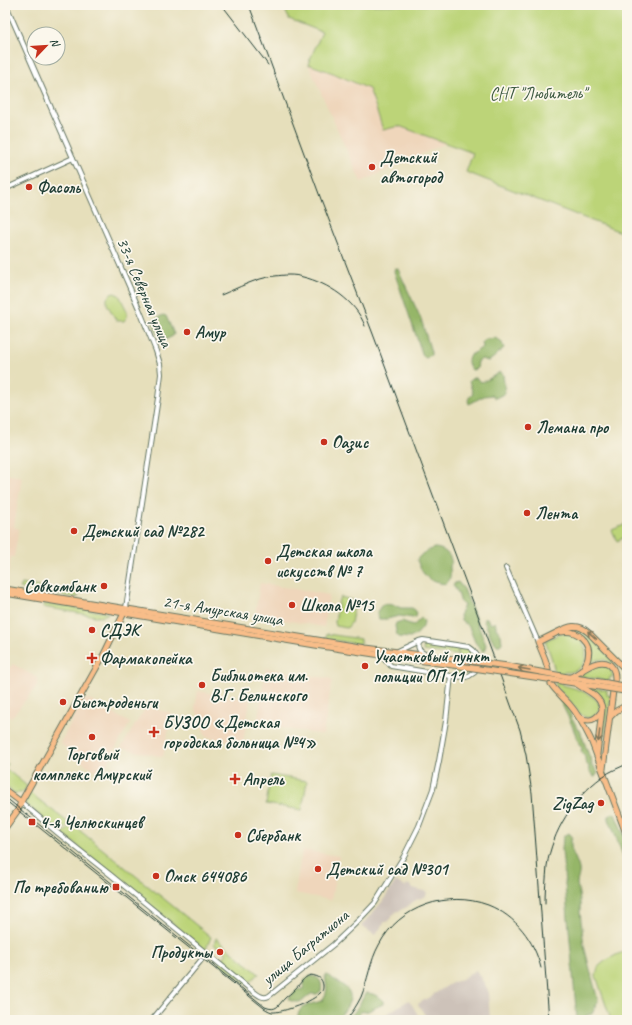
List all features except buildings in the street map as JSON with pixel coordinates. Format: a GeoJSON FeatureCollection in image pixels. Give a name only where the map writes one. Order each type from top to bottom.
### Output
{"type":"FeatureCollection","features":[{"type":"Feature","properties":{"kind":"main road","name":"21-я Амурская улица"},"geometry":{"type":"LineString","coordinates":[[5,588],[381,655],[562,678],[571,677],[626,689]]}},
{"type":"Feature","properties":{"kind":"main road","name":"21-я Амурская улица"},"geometry":{"type":"LineString","coordinates":[[5,593],[125,610]]}},
{"type":"Feature","properties":{"kind":"main road"},"geometry":{"type":"LineString","coordinates":[[5,828],[18,810],[21,802],[103,656],[125,610]]}},
{"type":"Feature","properties":{"kind":"main road"},"geometry":{"type":"LineString","coordinates":[[548,669],[538,642],[567,627],[575,626],[589,633],[627,671]]}},
{"type":"Feature","properties":{"kind":"main road"},"geometry":{"type":"LineString","coordinates":[[557,633],[565,631],[571,632],[579,635],[585,641],[589,656],[581,672]]}},
{"type":"Feature","properties":{"kind":"main road","name":"21-я Амурская улица"},"geometry":{"type":"LineString","coordinates":[[265,634],[501,665],[562,678],[575,683],[606,685]]}},
{"type":"Feature","properties":{"kind":"main road"},"geometry":{"type":"LineString","coordinates":[[571,677],[595,663],[604,662],[613,668],[615,672],[615,679],[617,668],[613,656]]}},
{"type":"Feature","properties":{"kind":"main road"},"geometry":{"type":"LineString","coordinates":[[575,683],[597,697],[601,702],[597,748],[603,772],[627,836]]}},
{"type":"Feature","properties":{"kind":"main road"},"geometry":{"type":"LineString","coordinates":[[551,684],[579,717],[601,760]]}},
{"type":"Feature","properties":{"kind":"main road"},"geometry":{"type":"LineString","coordinates":[[601,760],[614,691]]}},
{"type":"Feature","properties":{"kind":"main road"},"geometry":{"type":"LineString","coordinates":[[610,718],[616,711],[627,705]]}},
{"type":"Feature","properties":{"kind":"main road"},"geometry":{"type":"LineString","coordinates":[[579,717],[592,720],[601,712]]}},
{"type":"Feature","properties":{"kind":"main road","name":"улица Багратиона"},"geometry":{"type":"LineString","coordinates":[[5,790],[21,802]]}},
{"type":"Feature","properties":{"kind":"street","name":"33-я Северная улица"},"geometry":{"type":"LineString","coordinates":[[6,5],[142,317],[156,351],[161,369],[125,610]]}},
{"type":"Feature","properties":{"kind":"street"},"geometry":{"type":"LineString","coordinates":[[5,189],[73,158]]}},
{"type":"Feature","properties":{"kind":"street"},"geometry":{"type":"LineString","coordinates":[[506,568],[538,642]]}},
{"type":"Feature","properties":{"kind":"street"},"geometry":{"type":"LineString","coordinates":[[423,640],[419,643],[418,648],[422,653],[427,655]]}},
{"type":"Feature","properties":{"kind":"street"},"geometry":{"type":"LineString","coordinates":[[394,652],[423,640],[469,647],[478,657]]}},
{"type":"Feature","properties":{"kind":"street"},"geometry":{"type":"LineString","coordinates":[[381,655],[391,666],[451,676],[466,677],[475,672]]}},
{"type":"Feature","properties":{"kind":"street"},"geometry":{"type":"LineString","coordinates":[[391,666],[392,661],[396,657]]}},
{"type":"Feature","properties":{"kind":"street","name":"улица Багратиона"},"geometry":{"type":"LineString","coordinates":[[21,802],[249,988],[265,998],[334,944],[351,928],[374,902],[404,856],[419,826],[435,782],[451,676]]}},
{"type":"Feature","properties":{"kind":"street"},"geometry":{"type":"LineString","coordinates":[[152,1020],[207,953]]}},
{"type":"Feature","properties":{"kind":"shaded area"},"geometry":{"type":"Polygon","coordinates":[[[308,64],[369,89],[383,130],[399,126],[446,143],[361,182],[308,64]]]}},
{"type":"Feature","properties":{"kind":"shaded area"},"geometry":{"type":"Polygon","coordinates":[[[5,474],[22,477],[14,527],[19,529],[14,557],[11,557],[7,579],[5,579],[5,474]]]}},
{"type":"Feature","properties":{"kind":"shaded area","name":"Школа №15"},"geometry":{"type":"Polygon","coordinates":[[[260,583],[329,595],[324,627],[255,615],[260,583]]]}},
{"type":"Feature","properties":{"kind":"shaded area"},"geometry":{"type":"Polygon","coordinates":[[[13,664],[37,678],[37,686],[11,718],[5,714],[5,667],[8,669],[13,664]]]}},
{"type":"Feature","properties":{"kind":"shaded area"},"geometry":{"type":"Polygon","coordinates":[[[266,668],[332,679],[323,735],[257,724],[266,668]]]}},
{"type":"Feature","properties":{"kind":"shaded area"},"geometry":{"type":"Polygon","coordinates":[[[198,691],[250,700],[243,743],[206,737],[195,707],[198,691]]]}},
{"type":"Feature","properties":{"kind":"shaded area"},"geometry":{"type":"Polygon","coordinates":[[[88,699],[130,723],[101,774],[79,760],[60,743],[83,700],[88,699]]]}},
{"type":"Feature","properties":{"kind":"shaded area"},"geometry":{"type":"Polygon","coordinates":[[[146,707],[172,713],[163,757],[121,748],[146,707]]]}},
{"type":"Feature","properties":{"kind":"shaded area","name":"Детский сад №301"},"geometry":{"type":"Polygon","coordinates":[[[302,850],[339,856],[331,900],[295,893],[302,850]]]}},
{"type":"Feature","properties":{"kind":"shaded area"},"geometry":{"type":"Polygon","coordinates":[[[396,881],[405,887],[408,884],[413,888],[427,892],[426,896],[414,901],[407,907],[396,912],[381,926],[375,935],[361,926],[382,902],[396,881]]]}},
{"type":"Feature","properties":{"kind":"shaded area"},"geometry":{"type":"Polygon","coordinates":[[[476,970],[488,990],[490,1020],[428,1020],[418,1004],[476,970]]]}},
{"type":"Feature","properties":{"kind":"shaded area"},"geometry":{"type":"Polygon","coordinates":[[[409,1000],[421,1020],[377,1020],[409,1000]]]}},
{"type":"Feature","properties":{"kind":"green space","name":"СНТ \"Любитель\""},"geometry":{"type":"Polygon","coordinates":[[[283,5],[627,5],[627,217],[623,233],[466,172],[473,153],[399,126],[383,130],[369,89],[308,64],[322,32],[289,19],[283,5]]]}},
{"type":"Feature","properties":{"kind":"green space"},"geometry":{"type":"Polygon","coordinates":[[[395,268],[398,269],[421,319],[431,352],[431,355],[426,358],[423,356],[394,271],[395,268]]]}},
{"type":"Feature","properties":{"kind":"green space"},"geometry":{"type":"Polygon","coordinates":[[[114,293],[119,295],[127,311],[127,317],[124,321],[116,320],[107,304],[107,298],[114,293]]]}},
{"type":"Feature","properties":{"kind":"green space"},"geometry":{"type":"Polygon","coordinates":[[[163,315],[166,316],[174,334],[163,341],[160,340],[152,321],[163,315]]]}},
{"type":"Feature","properties":{"kind":"green space"},"geometry":{"type":"Polygon","coordinates":[[[495,338],[501,341],[504,348],[488,361],[482,359],[478,361],[477,369],[472,370],[468,363],[469,356],[483,347],[482,342],[486,339],[495,338]]]}},
{"type":"Feature","properties":{"kind":"green space"},"geometry":{"type":"Polygon","coordinates":[[[500,372],[503,374],[505,393],[496,398],[492,395],[484,396],[469,404],[469,398],[473,394],[469,381],[476,378],[481,382],[500,372]]]}},
{"type":"Feature","properties":{"kind":"green space"},"geometry":{"type":"Polygon","coordinates":[[[626,521],[627,536],[617,541],[612,530],[624,525],[626,521]]]}},
{"type":"Feature","properties":{"kind":"green space"},"geometry":{"type":"Polygon","coordinates":[[[434,548],[444,551],[451,560],[450,578],[446,584],[430,580],[424,574],[417,560],[422,554],[434,548]]]}},
{"type":"Feature","properties":{"kind":"green space"},"geometry":{"type":"Polygon","coordinates":[[[458,582],[464,589],[486,645],[484,651],[482,651],[475,642],[469,627],[461,620],[460,616],[464,605],[461,603],[458,593],[453,585],[458,582]]]}},
{"type":"Feature","properties":{"kind":"green space"},"geometry":{"type":"Polygon","coordinates":[[[22,584],[76,593],[79,597],[20,588],[22,584]]]}},
{"type":"Feature","properties":{"kind":"green space"},"geometry":{"type":"Polygon","coordinates":[[[341,597],[355,601],[351,623],[347,628],[336,626],[335,622],[339,599],[341,597]]]}},
{"type":"Feature","properties":{"kind":"green space"},"geometry":{"type":"Polygon","coordinates":[[[43,604],[52,604],[109,613],[101,617],[43,607],[43,604]]]}},
{"type":"Feature","properties":{"kind":"green space"},"geometry":{"type":"Polygon","coordinates":[[[384,604],[394,605],[401,608],[412,608],[417,613],[416,617],[399,616],[379,619],[377,612],[384,604]]]}},
{"type":"Feature","properties":{"kind":"green space"},"geometry":{"type":"Polygon","coordinates":[[[421,618],[424,621],[423,627],[417,634],[410,638],[399,637],[397,635],[395,626],[396,623],[402,621],[414,625],[421,618]]]}},
{"type":"Feature","properties":{"kind":"green space"},"geometry":{"type":"Polygon","coordinates":[[[484,618],[487,618],[492,624],[495,622],[496,628],[501,635],[502,643],[500,645],[497,645],[492,639],[484,618]]]}},
{"type":"Feature","properties":{"kind":"green space"},"geometry":{"type":"Polygon","coordinates":[[[571,628],[585,631],[612,659],[615,666],[602,659],[588,664],[589,646],[569,630],[571,628]]]}},
{"type":"Feature","properties":{"kind":"green space"},"geometry":{"type":"Polygon","coordinates":[[[327,634],[361,639],[361,643],[358,644],[327,639],[327,634]]]}},
{"type":"Feature","properties":{"kind":"green space"},"geometry":{"type":"Polygon","coordinates":[[[559,634],[570,634],[578,637],[583,644],[586,652],[585,660],[581,667],[574,671],[563,672],[562,685],[588,694],[597,700],[599,710],[591,717],[587,718],[581,714],[556,687],[553,662],[545,641],[559,634]]]}},
{"type":"Feature","properties":{"kind":"green space"},"geometry":{"type":"Polygon","coordinates":[[[424,643],[458,648],[457,655],[423,651],[424,643]]]}},
{"type":"Feature","properties":{"kind":"green space"},"geometry":{"type":"Polygon","coordinates":[[[459,648],[470,650],[474,654],[476,664],[469,673],[455,674],[459,648]]]}},
{"type":"Feature","properties":{"kind":"green space"},"geometry":{"type":"Polygon","coordinates":[[[601,665],[608,667],[612,672],[613,677],[610,677],[609,681],[579,676],[596,666],[601,665]]]}},
{"type":"Feature","properties":{"kind":"green space"},"geometry":{"type":"Polygon","coordinates":[[[586,687],[607,690],[607,695],[611,696],[601,758],[600,743],[604,716],[603,700],[600,695],[586,687]]]}},
{"type":"Feature","properties":{"kind":"green space"},"geometry":{"type":"Polygon","coordinates":[[[557,694],[567,705],[571,718],[577,729],[580,730],[592,762],[591,765],[598,773],[595,777],[589,772],[589,766],[586,763],[585,757],[581,751],[582,748],[557,694]]]}},
{"type":"Feature","properties":{"kind":"green space"},"geometry":{"type":"Polygon","coordinates":[[[5,768],[27,786],[24,791],[21,793],[14,793],[5,786],[5,768]]]}},
{"type":"Feature","properties":{"kind":"green space"},"geometry":{"type":"Polygon","coordinates":[[[271,775],[307,781],[302,810],[266,804],[271,775]]]}},
{"type":"Feature","properties":{"kind":"green space"},"geometry":{"type":"Polygon","coordinates":[[[29,792],[70,824],[62,830],[57,830],[26,804],[26,799],[29,792]]]}},
{"type":"Feature","properties":{"kind":"green space"},"geometry":{"type":"Polygon","coordinates":[[[613,813],[615,814],[627,842],[627,866],[609,819],[609,816],[613,813]]]}},
{"type":"Feature","properties":{"kind":"green space"},"geometry":{"type":"Polygon","coordinates":[[[73,825],[211,937],[206,949],[205,950],[63,834],[73,825]]]}},
{"type":"Feature","properties":{"kind":"green space"},"geometry":{"type":"Polygon","coordinates":[[[569,833],[572,836],[571,846],[579,869],[577,884],[584,946],[598,1001],[592,1014],[587,1015],[585,1020],[577,1020],[562,850],[563,837],[569,833]]]}},
{"type":"Feature","properties":{"kind":"green space"},"geometry":{"type":"Polygon","coordinates":[[[216,938],[259,974],[247,984],[220,963],[227,953],[214,944],[216,938]]]}},
{"type":"Feature","properties":{"kind":"green space"},"geometry":{"type":"Polygon","coordinates":[[[627,951],[627,1020],[611,1020],[596,976],[598,967],[605,961],[627,951]]]}},
{"type":"Feature","properties":{"kind":"green space"},"geometry":{"type":"Polygon","coordinates":[[[326,975],[348,990],[350,999],[347,1007],[337,1020],[297,1020],[298,1014],[303,1007],[323,1000],[327,990],[326,975]]]}},
{"type":"Feature","properties":{"kind":"green space"},"geometry":{"type":"Polygon","coordinates":[[[310,976],[316,977],[320,980],[321,991],[317,994],[311,994],[299,1002],[289,1000],[289,998],[297,990],[303,989],[305,979],[310,976]]]}},
{"type":"Feature","properties":{"kind":"green space"},"geometry":{"type":"Polygon","coordinates":[[[366,993],[379,997],[383,1000],[383,1004],[368,1011],[360,1012],[355,1020],[348,1020],[355,1011],[366,993]]]}},
{"type":"Feature","properties":{"kind":"tram line"},"geometry":{"type":"LineString","coordinates":[[5,797],[265,1007],[272,1009],[277,1007],[306,977],[312,975],[317,976],[322,982],[322,991],[317,996],[305,1003],[290,1009],[277,1012],[272,1012],[266,1009],[5,800]]}},
{"type":"Feature","properties":{"kind":"railway"},"geometry":{"type":"LineString","coordinates":[[222,5],[268,65]]}},
{"type":"Feature","properties":{"kind":"railway"},"geometry":{"type":"LineString","coordinates":[[249,5],[520,730],[526,755],[532,793],[549,1020]]}},
{"type":"Feature","properties":{"kind":"railway"},"geometry":{"type":"LineString","coordinates":[[221,295],[268,277],[285,275],[300,276],[322,284],[340,294],[355,309],[365,326]]}},
{"type":"Feature","properties":{"kind":"railway"},"geometry":{"type":"LineString","coordinates":[[545,903],[547,866],[550,853],[559,828],[566,816],[582,795],[592,785],[608,773],[627,764]]}},
{"type":"Feature","properties":{"kind":"railway"},"geometry":{"type":"LineString","coordinates":[[346,1020],[361,997],[376,951],[388,931],[399,920],[412,911],[426,905],[457,899],[488,905],[498,910],[515,922],[529,939],[541,968]]}},
{"type":"Feature","properties":{"kind":"place","name":"Детский автогород"},"geometry":{"type":"Point","coordinates":[372,167]}},
{"type":"Feature","properties":{"kind":"place","name":"Фасоль"},"geometry":{"type":"Point","coordinates":[29,187]}},
{"type":"Feature","properties":{"kind":"place","name":"Амур"},"geometry":{"type":"Point","coordinates":[187,332]}},
{"type":"Feature","properties":{"kind":"place","name":"Лемана про"},"geometry":{"type":"Point","coordinates":[528,427]}},
{"type":"Feature","properties":{"kind":"place","name":"Оазис"},"geometry":{"type":"Point","coordinates":[324,442]}},
{"type":"Feature","properties":{"kind":"place","name":"Лента"},"geometry":{"type":"Point","coordinates":[527,513]}},
{"type":"Feature","properties":{"kind":"place","name":"Детский сад №282"},"geometry":{"type":"Point","coordinates":[74,531]}},
{"type":"Feature","properties":{"kind":"place","name":"Детская школа искусств № 7"},"geometry":{"type":"Point","coordinates":[268,561]}},
{"type":"Feature","properties":{"kind":"place","name":"Совкомбанк"},"geometry":{"type":"Point","coordinates":[104,586]}},
{"type":"Feature","properties":{"kind":"place","name":"Школа №15"},"geometry":{"type":"Point","coordinates":[292,605]}},
{"type":"Feature","properties":{"kind":"place","name":"СДЭК"},"geometry":{"type":"Point","coordinates":[92,630]}},
{"type":"Feature","properties":{"kind":"place","name":"Фармакопейка"},"geometry":{"type":"Point","coordinates":[92,658]}},
{"type":"Feature","properties":{"kind":"place","name":"Участковый пункт полиции ОП 11"},"geometry":{"type":"Point","coordinates":[365,666]}},
{"type":"Feature","properties":{"kind":"place","name":"Библиотека им. В.Г. Белинского"},"geometry":{"type":"Point","coordinates":[202,685]}},
{"type":"Feature","properties":{"kind":"place","name":"Быстроденьги"},"geometry":{"type":"Point","coordinates":[63,702]}},
{"type":"Feature","properties":{"kind":"place","name":"БУЗОО «Детская городская больница №4»"},"geometry":{"type":"Point","coordinates":[154,732]}},
{"type":"Feature","properties":{"kind":"place","name":"Торговый комплекс Амурский"},"geometry":{"type":"Point","coordinates":[92,737]}},
{"type":"Feature","properties":{"kind":"place","name":"Апрель"},"geometry":{"type":"Point","coordinates":[235,779]}},
{"type":"Feature","properties":{"kind":"place","name":"ZigZag"},"geometry":{"type":"Point","coordinates":[601,803]}},
{"type":"Feature","properties":{"kind":"place","name":"4-я Челюскинцев"},"geometry":{"type":"Point","coordinates":[32,822]}},
{"type":"Feature","properties":{"kind":"place","name":"Сбербанк"},"geometry":{"type":"Point","coordinates":[238,835]}},
{"type":"Feature","properties":{"kind":"place","name":"Детский сад №301"},"geometry":{"type":"Point","coordinates":[318,869]}},
{"type":"Feature","properties":{"kind":"place","name":"Омск 644086"},"geometry":{"type":"Point","coordinates":[156,876]}},
{"type":"Feature","properties":{"kind":"place","name":"По требованию"},"geometry":{"type":"Point","coordinates":[116,887]}},
{"type":"Feature","properties":{"kind":"place","name":"Продукты"},"geometry":{"type":"Point","coordinates":[220,952]}}]}
